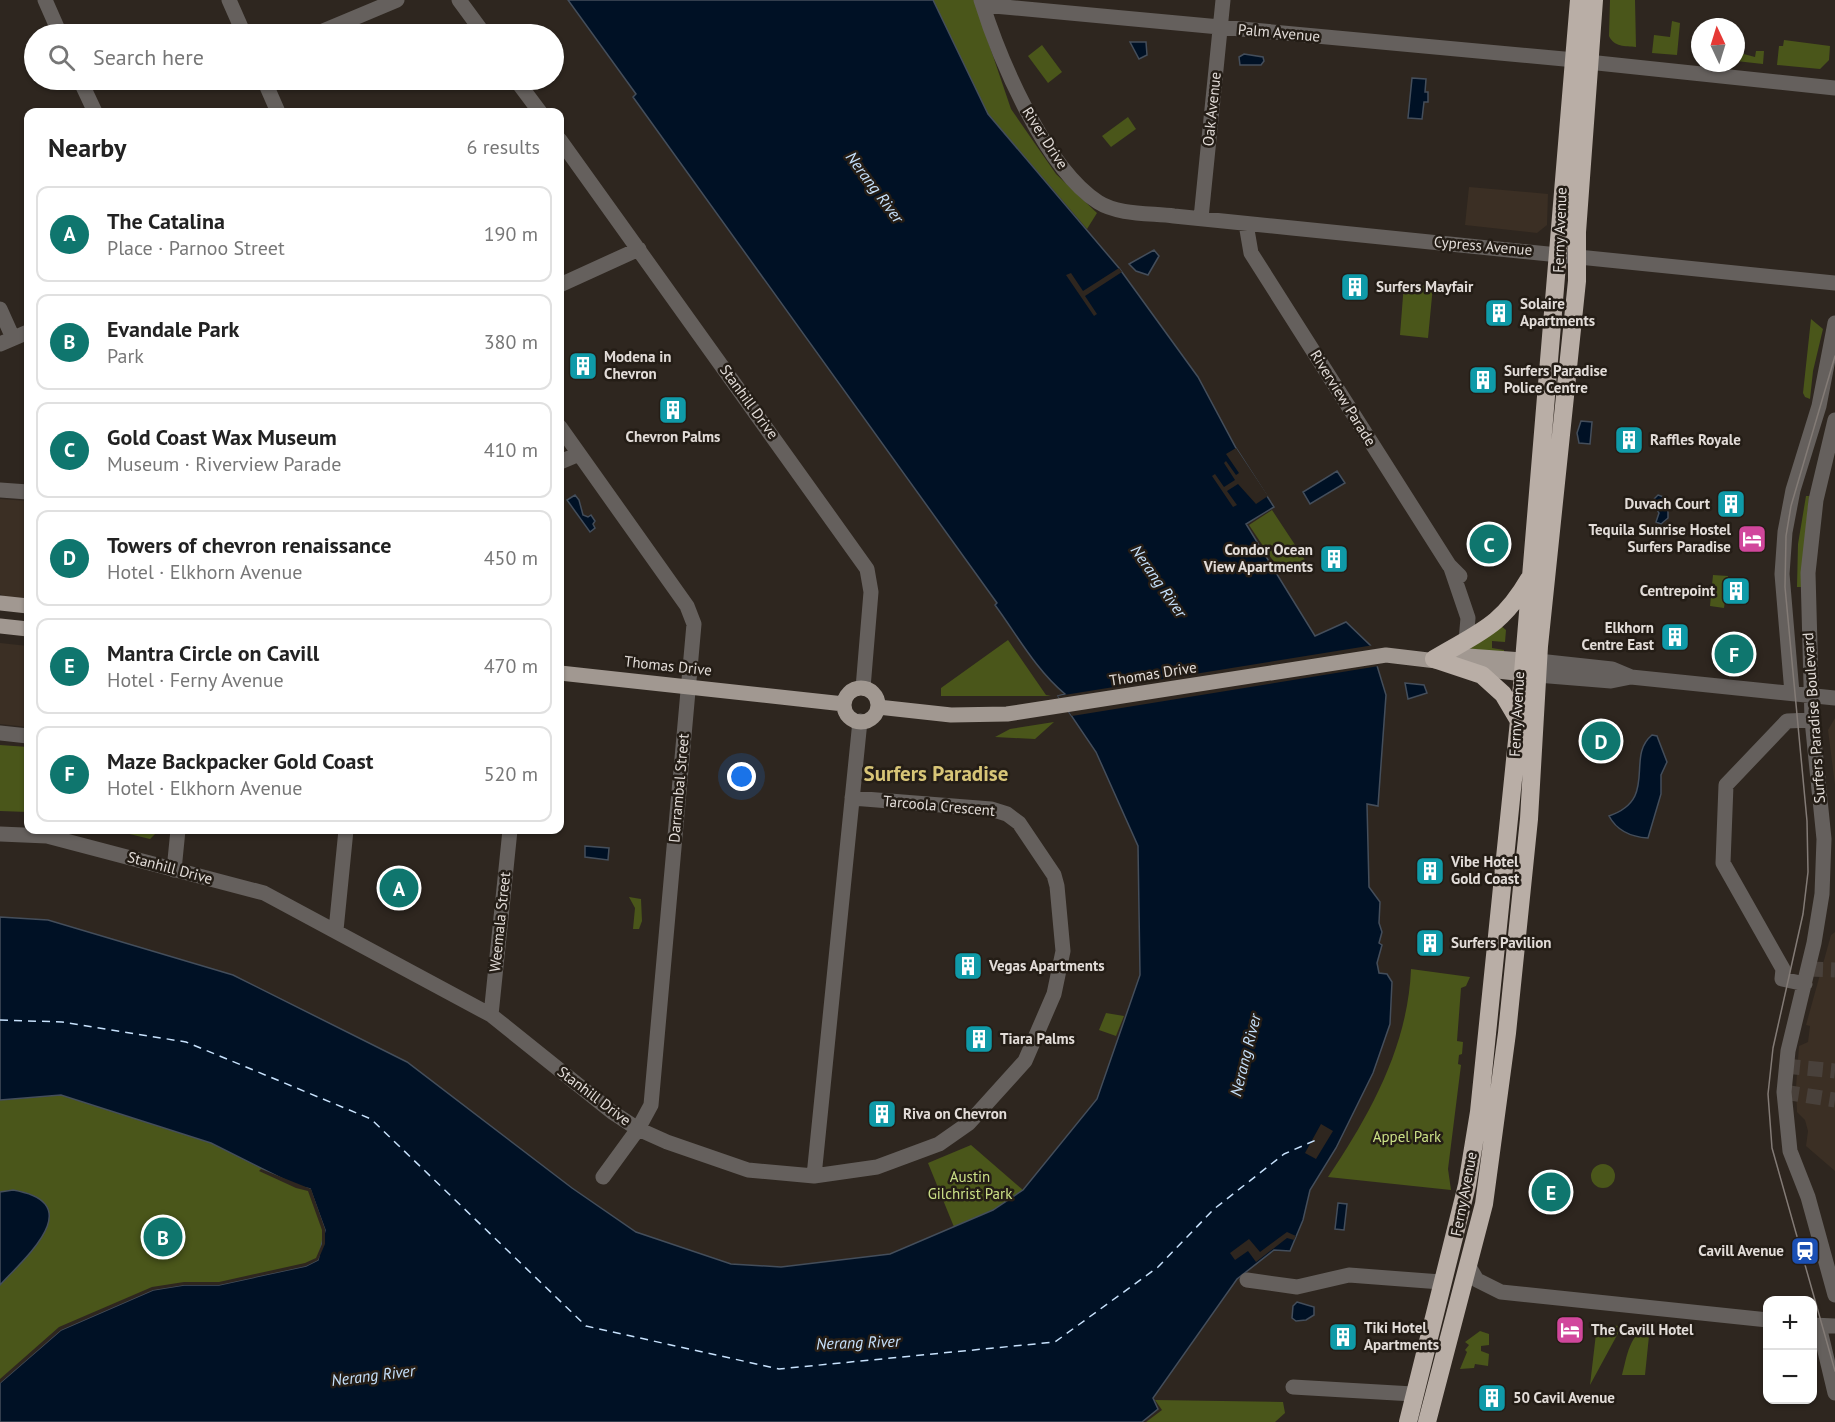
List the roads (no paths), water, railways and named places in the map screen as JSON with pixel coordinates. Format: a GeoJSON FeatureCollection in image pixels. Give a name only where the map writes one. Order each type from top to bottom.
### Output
{"type":"FeatureCollection","features":[{"type":"Feature","properties":{"kind":"highway","name":"Ferny Avenue"},"geometry":{"type":"LineString","coordinates":[[1408,1422],[1413,1394],[1467,1185],[1479,1112],[1519,721],[1531,668],[1577,256],[1580,0]]}},
{"type":"Feature","properties":{"kind":"highway","name":"Ferny Avenue"},"geometry":{"type":"LineString","coordinates":[[1427,1422],[1487,1187],[1507,1033],[1529,819],[1531,574],[1558,253],[1581,61],[1594,0]]}},
{"type":"Feature","properties":{"kind":"highway"},"geometry":{"type":"LineString","coordinates":[[1434,659],[1466,641],[1505,614],[1531,574]]}},
{"type":"Feature","properties":{"kind":"highway"},"geometry":{"type":"LineString","coordinates":[[1434,659],[1482,675],[1503,694],[1519,721]]}},
{"type":"Feature","properties":{"kind":"highway"},"geometry":{"type":"LineString","coordinates":[[1498,931],[1506,915],[1517,826],[1520,820],[1529,819]]}},
{"type":"Feature","properties":{"kind":"main road"},"geometry":{"type":"LineString","coordinates":[[0,603],[24,606]]}},
{"type":"Feature","properties":{"kind":"main road"},"geometry":{"type":"LineString","coordinates":[[0,626],[24,629]]}},
{"type":"Feature","properties":{"kind":"main road","name":"Thomas Drive"},"geometry":{"type":"LineString","coordinates":[[878,707],[978,716],[1058,708],[1396,654],[1434,659],[1455,655],[1531,668]]}},
{"type":"Feature","properties":{"kind":"main road","name":"Thomas Drive"},"geometry":{"type":"LineString","coordinates":[[564,673],[689,685],[844,704]]}},
{"type":"Feature","properties":{"kind":"main road"},"geometry":{"type":"LineString","coordinates":[[863,688],[876,697],[878,707],[873,716],[860,722],[850,717],[844,704],[848,694],[863,688]]}},
{"type":"Feature","properties":{"kind":"street"},"geometry":{"type":"LineString","coordinates":[[45,0],[56,24]]}},
{"type":"Feature","properties":{"kind":"street"},"geometry":{"type":"LineString","coordinates":[[229,0],[240,24]]}},
{"type":"Feature","properties":{"kind":"street"},"geometry":{"type":"LineString","coordinates":[[340,24],[398,0]]}},
{"type":"Feature","properties":{"kind":"street"},"geometry":{"type":"LineString","coordinates":[[459,0],[477,24]]}},
{"type":"Feature","properties":{"kind":"street","name":"Oak Avenue"},"geometry":{"type":"LineString","coordinates":[[1201,218],[1223,0]]}},
{"type":"Feature","properties":{"kind":"street","name":"Palm Avenue"},"geometry":{"type":"LineString","coordinates":[[982,3],[1835,88]]}},
{"type":"Feature","properties":{"kind":"street","name":"River Drive"},"geometry":{"type":"LineString","coordinates":[[982,3],[1015,90],[1025,109],[1064,169],[1078,184],[1096,201],[1115,209],[1201,218]]}},
{"type":"Feature","properties":{"kind":"street"},"geometry":{"type":"LineString","coordinates":[[84,90],[92,108]]}},
{"type":"Feature","properties":{"kind":"street"},"geometry":{"type":"LineString","coordinates":[[268,90],[276,108]]}},
{"type":"Feature","properties":{"kind":"street"},"geometry":{"type":"LineString","coordinates":[[522,90],[534,108]]}},
{"type":"Feature","properties":{"kind":"street","name":"Stanhill Drive"},"geometry":{"type":"LineString","coordinates":[[564,146],[867,570],[871,592],[863,688]]}},
{"type":"Feature","properties":{"kind":"street","name":"Cypress Avenue"},"geometry":{"type":"LineString","coordinates":[[1201,218],[1835,283]]}},
{"type":"Feature","properties":{"kind":"street","name":"Riverview Parade"},"geometry":{"type":"LineString","coordinates":[[1246,224],[1251,253],[1456,572],[1468,618],[1466,641]]}},
{"type":"Feature","properties":{"kind":"street"},"geometry":{"type":"LineString","coordinates":[[564,283],[639,249]]}},
{"type":"Feature","properties":{"kind":"street"},"geometry":{"type":"LineString","coordinates":[[0,309],[7,341],[24,334]]}},
{"type":"Feature","properties":{"kind":"street","name":"Surfers Paradise Boulevard"},"geometry":{"type":"LineString","coordinates":[[1792,693],[1782,574],[1785,532],[1793,490],[1819,406],[1835,323]]}},
{"type":"Feature","properties":{"kind":"street","name":"Surfers Paradise Boulevard"},"geometry":{"type":"LineString","coordinates":[[1834,424],[1816,500],[1810,546],[1808,604],[1812,720],[1824,839],[1819,917],[1785,1066],[1785,1124],[1790,1152],[1808,1197],[1835,1294]]}},
{"type":"Feature","properties":{"kind":"street","name":"Darrambal Street"},"geometry":{"type":"LineString","coordinates":[[564,433],[690,610],[694,624],[651,1105],[638,1129],[603,1177]]}},
{"type":"Feature","properties":{"kind":"street"},"geometry":{"type":"LineString","coordinates":[[564,460],[579,454]]}},
{"type":"Feature","properties":{"kind":"street"},"geometry":{"type":"LineString","coordinates":[[0,490],[24,492]]}},
{"type":"Feature","properties":{"kind":"street"},"geometry":{"type":"LineString","coordinates":[[1531,668],[1611,681],[1631,676],[1835,698]]}},
{"type":"Feature","properties":{"kind":"street"},"geometry":{"type":"LineString","coordinates":[[1805,984],[1782,979],[1784,969],[1723,863],[1726,785],[1787,721],[1812,720]]}},
{"type":"Feature","properties":{"kind":"street"},"geometry":{"type":"LineString","coordinates":[[814,1176],[860,722]]}},
{"type":"Feature","properties":{"kind":"street"},"geometry":{"type":"LineString","coordinates":[[0,733],[24,736]]}},
{"type":"Feature","properties":{"kind":"street","name":"Tarcoola Crescent"},"geometry":{"type":"LineString","coordinates":[[814,1176],[834,1175],[888,1164],[939,1144],[969,1123],[1025,1061],[1054,994],[1063,951],[1054,875],[1019,823],[1007,814],[991,810],[852,798]]}},
{"type":"Feature","properties":{"kind":"street","name":"Stanhill Drive"},"geometry":{"type":"LineString","coordinates":[[0,834],[48,836],[264,893],[490,1015],[612,1112],[638,1129],[667,1142],[747,1170],[814,1176]]}},
{"type":"Feature","properties":{"kind":"street"},"geometry":{"type":"LineString","coordinates":[[174,870],[178,834]]}},
{"type":"Feature","properties":{"kind":"street"},"geometry":{"type":"LineString","coordinates":[[336,930],[346,834]]}},
{"type":"Feature","properties":{"kind":"street","name":"Weemala Street"},"geometry":{"type":"LineString","coordinates":[[490,1015],[510,834]]}},
{"type":"Feature","properties":{"kind":"street"},"geometry":{"type":"LineString","coordinates":[[1468,1264],[1477,1280],[1501,1292],[1763,1320]]}},
{"type":"Feature","properties":{"kind":"street"},"geometry":{"type":"LineString","coordinates":[[1247,1280],[1297,1287],[1349,1275],[1441,1282]]}},
{"type":"Feature","properties":{"kind":"street"},"geometry":{"type":"LineString","coordinates":[[1817,1325],[1835,1326]]}},
{"type":"Feature","properties":{"kind":"street"},"geometry":{"type":"LineString","coordinates":[[1817,1329],[1835,1393]]}},
{"type":"Feature","properties":{"kind":"street"},"geometry":{"type":"LineString","coordinates":[[1293,1387],[1413,1394]]}},
{"type":"Feature","properties":{"kind":"water","name":"Nerang River"},"geometry":{"type":"Polygon","coordinates":[[[568,0],[933,0],[988,114],[1119,268],[1198,377],[1236,448],[1274,507],[1246,524],[1315,636],[1346,622],[1371,646],[1386,695],[1378,806],[1367,804],[1369,887],[1380,902],[1379,923],[1382,932],[1379,943],[1382,945],[1377,963],[1379,973],[1387,974],[1392,982],[1390,1024],[1373,1073],[1336,1148],[1310,1190],[1303,1220],[1290,1251],[1274,1250],[1237,1279],[1153,1398],[1158,1409],[1142,1422],[0,1422],[0,1383],[61,1330],[153,1290],[184,1285],[219,1285],[306,1266],[318,1260],[325,1230],[310,1189],[297,1186],[211,1143],[61,1095],[0,1100],[0,917],[48,920],[233,975],[407,1062],[572,1188],[636,1232],[731,1264],[781,1267],[890,1254],[993,1210],[1023,1190],[1097,1099],[1140,975],[1138,846],[1096,752],[1058,696],[1065,694],[1027,652],[995,605],[997,603],[633,97],[636,94],[568,0]]]}},
{"type":"Feature","properties":{"kind":"water"},"geometry":{"type":"Polygon","coordinates":[[[1130,42],[1146,42],[1147,55],[1139,59],[1130,42]]]}},
{"type":"Feature","properties":{"kind":"water"},"geometry":{"type":"Polygon","coordinates":[[[1244,54],[1263,57],[1264,61],[1261,65],[1240,65],[1239,57],[1244,54]]]}},
{"type":"Feature","properties":{"kind":"water"},"geometry":{"type":"Polygon","coordinates":[[[1412,78],[1426,79],[1425,92],[1428,92],[1428,102],[1424,102],[1422,119],[1408,118],[1412,78]]]}},
{"type":"Feature","properties":{"kind":"water"},"geometry":{"type":"Polygon","coordinates":[[[1154,250],[1159,256],[1148,275],[1136,271],[1129,264],[1154,250]]]}},
{"type":"Feature","properties":{"kind":"water"},"geometry":{"type":"Polygon","coordinates":[[[1581,421],[1592,422],[1590,444],[1579,443],[1577,433],[1581,421]]]}},
{"type":"Feature","properties":{"kind":"water"},"geometry":{"type":"Polygon","coordinates":[[[1337,471],[1345,483],[1310,504],[1303,492],[1337,471]]]}},
{"type":"Feature","properties":{"kind":"water"},"geometry":{"type":"Polygon","coordinates":[[[575,495],[579,500],[583,515],[588,517],[591,515],[595,521],[593,524],[595,528],[590,532],[567,500],[575,495]]]}},
{"type":"Feature","properties":{"kind":"water"},"geometry":{"type":"Polygon","coordinates":[[[1658,495],[1664,497],[1668,509],[1668,518],[1661,524],[1656,522],[1659,513],[1652,501],[1658,495]]]}},
{"type":"Feature","properties":{"kind":"water"},"geometry":{"type":"Polygon","coordinates":[[[1405,683],[1424,685],[1427,693],[1408,699],[1405,683]]]}},
{"type":"Feature","properties":{"kind":"water"},"geometry":{"type":"Polygon","coordinates":[[[1652,735],[1657,736],[1667,762],[1661,775],[1661,794],[1648,838],[1626,832],[1616,826],[1609,816],[1624,809],[1633,799],[1637,789],[1644,744],[1652,735]]]}},
{"type":"Feature","properties":{"kind":"water"},"geometry":{"type":"Polygon","coordinates":[[[585,846],[609,848],[608,860],[585,857],[585,846]]]}},
{"type":"Feature","properties":{"kind":"water"},"geometry":{"type":"Polygon","coordinates":[[[13,1190],[35,1197],[47,1206],[49,1218],[45,1232],[36,1246],[0,1285],[0,1192],[13,1190]]]}},
{"type":"Feature","properties":{"kind":"water"},"geometry":{"type":"Polygon","coordinates":[[[1338,1203],[1347,1204],[1344,1230],[1335,1229],[1338,1203]]]}},
{"type":"Feature","properties":{"kind":"water"},"geometry":{"type":"Polygon","coordinates":[[[1297,1302],[1314,1307],[1314,1315],[1306,1320],[1296,1321],[1292,1318],[1293,1306],[1297,1302]]]}},
{"type":"Feature","properties":{"kind":"tunnel"},"geometry":{"type":"LineString","coordinates":[[1808,969],[1835,970]]}},
{"type":"Feature","properties":{"kind":"tunnel"},"geometry":{"type":"LineString","coordinates":[[1785,1066],[1835,1071]]}},
{"type":"Feature","properties":{"kind":"tunnel"},"geometry":{"type":"LineString","coordinates":[[1784,1092],[1835,1100]]}},
{"type":"Feature","properties":{"kind":"tram line"},"geometry":{"type":"LineString","coordinates":[[1835,356],[1791,506],[1786,536],[1785,587],[1807,821],[1808,872],[1803,914],[1773,1048],[1768,1094],[1772,1148],[1835,1371]]}},
{"type":"Feature","properties":{"kind":"place","name":"Surfers Mayfair"},"geometry":{"type":"Point","coordinates":[1355,287]}},
{"type":"Feature","properties":{"kind":"place","name":"Solaire Apartments"},"geometry":{"type":"Point","coordinates":[1499,313]}},
{"type":"Feature","properties":{"kind":"place","name":"Modena in Chevron"},"geometry":{"type":"Point","coordinates":[583,366]}},
{"type":"Feature","properties":{"kind":"place","name":"Surfers Paradise Police Centre"},"geometry":{"type":"Point","coordinates":[1483,380]}},
{"type":"Feature","properties":{"kind":"place","name":"Chevron Palms"},"geometry":{"type":"Point","coordinates":[673,410]}},
{"type":"Feature","properties":{"kind":"place","name":"Raffles Royale"},"geometry":{"type":"Point","coordinates":[1629,440]}},
{"type":"Feature","properties":{"kind":"place","name":"Duvach Court"},"geometry":{"type":"Point","coordinates":[1731,504]}},
{"type":"Feature","properties":{"kind":"place","name":"Tequila Sunrise Hostel Surfers Paradise"},"geometry":{"type":"Point","coordinates":[1752,539]}},
{"type":"Feature","properties":{"kind":"place","name":"Gold Coast Wax Museum"},"geometry":{"type":"Point","coordinates":[1489,544]}},
{"type":"Feature","properties":{"kind":"place","name":"Condor Ocean View Apartments"},"geometry":{"type":"Point","coordinates":[1334,559]}},
{"type":"Feature","properties":{"kind":"place","name":"Centrepoint"},"geometry":{"type":"Point","coordinates":[1736,591]}},
{"type":"Feature","properties":{"kind":"place","name":"Elkhorn Centre East"},"geometry":{"type":"Point","coordinates":[1675,637]}},
{"type":"Feature","properties":{"kind":"place","name":"Maze Backpacker Gold Coast"},"geometry":{"type":"Point","coordinates":[1734,654]}},
{"type":"Feature","properties":{"kind":"place","name":"Towers of chevron renaissance"},"geometry":{"type":"Point","coordinates":[1601,741]}},
{"type":"Feature","properties":{"kind":"place","name":"Vibe Hotel Gold Coast"},"geometry":{"type":"Point","coordinates":[1430,871]}},
{"type":"Feature","properties":{"kind":"place","name":"The Catalina"},"geometry":{"type":"Point","coordinates":[399,888]}},
{"type":"Feature","properties":{"kind":"place","name":"Surfers Pavilion"},"geometry":{"type":"Point","coordinates":[1430,943]}},
{"type":"Feature","properties":{"kind":"place","name":"Vegas Apartments"},"geometry":{"type":"Point","coordinates":[968,966]}},
{"type":"Feature","properties":{"kind":"place","name":"Tiara Palms"},"geometry":{"type":"Point","coordinates":[979,1039]}},
{"type":"Feature","properties":{"kind":"place","name":"Riva on Chevron"},"geometry":{"type":"Point","coordinates":[882,1114]}},
{"type":"Feature","properties":{"kind":"place","name":"Mantra Circle on Cavill"},"geometry":{"type":"Point","coordinates":[1551,1192]}},
{"type":"Feature","properties":{"kind":"place","name":"Evandale Park"},"geometry":{"type":"Point","coordinates":[163,1237]}},
{"type":"Feature","properties":{"kind":"place","name":"Cavill Avenue"},"geometry":{"type":"Point","coordinates":[1805,1251]}},
{"type":"Feature","properties":{"kind":"place","name":"The Cavill Hotel"},"geometry":{"type":"Point","coordinates":[1570,1330]}},
{"type":"Feature","properties":{"kind":"place","name":"Tiki Hotel Apartments"},"geometry":{"type":"Point","coordinates":[1343,1337]}},
{"type":"Feature","properties":{"kind":"place","name":"50 Cavil Avenue"},"geometry":{"type":"Point","coordinates":[1492,1398]}},
{"type":"Feature","properties":{"kind":"district","name":"Surfers Paradise"},"geometry":{"type":"Point","coordinates":[936,774]}},
{"type":"Feature","properties":{"kind":"park label","name":"Appel Park"},"geometry":{"type":"Point","coordinates":[1407,1137]}},
{"type":"Feature","properties":{"kind":"park label","name":"Austin Gilchrist Park"},"geometry":{"type":"Point","coordinates":[970,1186]}}]}
